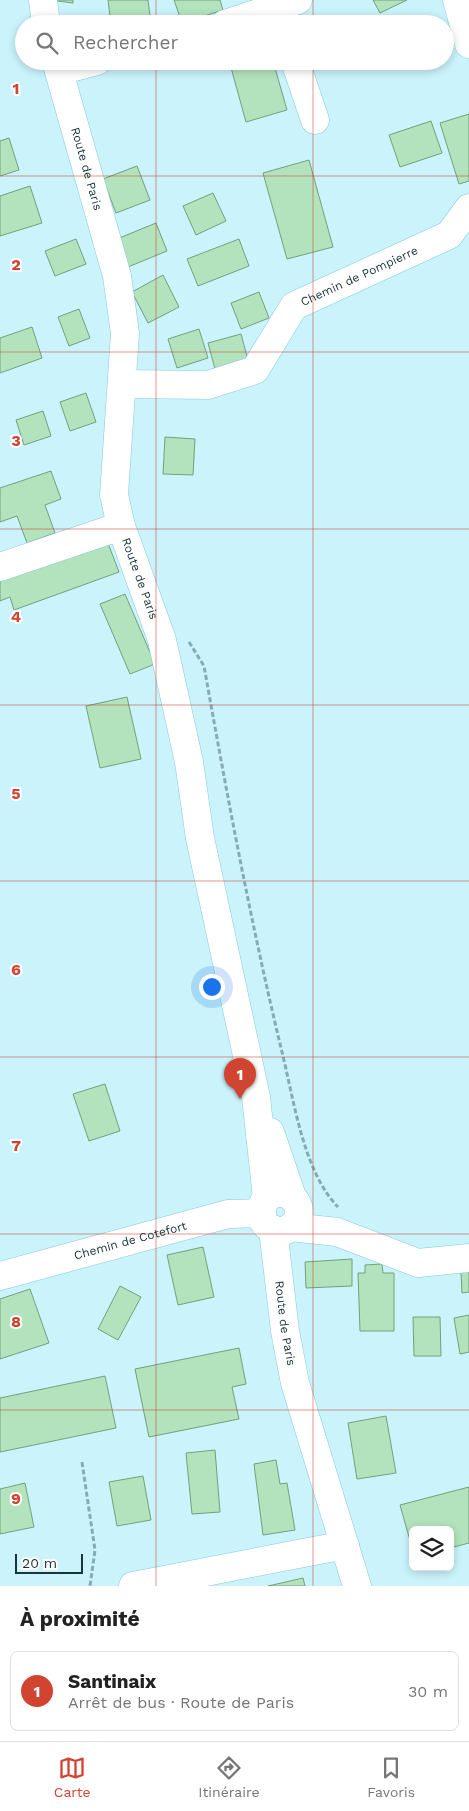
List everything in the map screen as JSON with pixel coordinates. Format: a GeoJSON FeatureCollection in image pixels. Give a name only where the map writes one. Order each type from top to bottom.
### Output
{"type":"FeatureCollection","features":[{"type":"Feature","properties":{"kind":"street"},"geometry":{"type":"LineString","coordinates":[[43,0],[45,15]]}},
{"type":"Feature","properties":{"kind":"street"},"geometry":{"type":"LineString","coordinates":[[457,0],[469,44]]}},
{"type":"Feature","properties":{"kind":"street"},"geometry":{"type":"LineString","coordinates":[[264,15],[285,10]]}},
{"type":"Feature","properties":{"kind":"street","name":"Route de Paris"},"geometry":{"type":"LineString","coordinates":[[58,70],[118,276],[124,333],[122,384],[114,462],[114,495],[121,526],[162,640],[189,762],[200,838],[281,1213],[285,1331],[295,1383],[307,1417],[357,1586]]}},
{"type":"Feature","properties":{"kind":"street"},"geometry":{"type":"LineString","coordinates":[[298,70],[315,120]]}},
{"type":"Feature","properties":{"kind":"street","name":"Chemin de Pompierre"},"geometry":{"type":"LineString","coordinates":[[122,384],[208,385],[255,370],[294,306],[449,235],[469,208]]}},
{"type":"Feature","properties":{"kind":"street"},"geometry":{"type":"LineString","coordinates":[[0,568],[121,526]]}},
{"type":"Feature","properties":{"kind":"street","name":"Chemin de Cotefort"},"geometry":{"type":"LineString","coordinates":[[0,1276],[228,1214],[281,1213],[339,1221],[418,1263],[469,1258]]}},
{"type":"Feature","properties":{"kind":"street"},"geometry":{"type":"LineString","coordinates":[[133,1586],[345,1545]]}},
{"type":"Feature","properties":{"kind":"path"},"geometry":{"type":"LineString","coordinates":[[184,634],[204,666],[239,862],[262,969],[298,1115],[311,1163],[339,1221]]}},
{"type":"Feature","properties":{"kind":"path"},"geometry":{"type":"LineString","coordinates":[[82,1462],[95,1550],[90,1586]]}},
{"type":"Feature","properties":{"kind":"building"},"geometry":{"type":"Polygon","coordinates":[[[50,0],[73,0],[73,3],[50,0]]]}},
{"type":"Feature","properties":{"kind":"building"},"geometry":{"type":"Polygon","coordinates":[[[108,0],[148,0],[150,15],[110,15],[108,0]]]}},
{"type":"Feature","properties":{"kind":"building"},"geometry":{"type":"Polygon","coordinates":[[[174,0],[220,0],[223,10],[207,15],[179,15],[174,0]]]}},
{"type":"Feature","properties":{"kind":"building"},"geometry":{"type":"Polygon","coordinates":[[[373,0],[407,0],[380,13],[373,0]]]}},
{"type":"Feature","properties":{"kind":"building"},"geometry":{"type":"Polygon","coordinates":[[[232,70],[276,70],[287,110],[246,122],[232,70]]]}},
{"type":"Feature","properties":{"kind":"building"},"geometry":{"type":"Polygon","coordinates":[[[469,114],[469,181],[459,184],[440,123],[469,114]]]}},
{"type":"Feature","properties":{"kind":"building"},"geometry":{"type":"Polygon","coordinates":[[[431,121],[442,153],[400,167],[389,135],[431,121]]]}},
{"type":"Feature","properties":{"kind":"building"},"geometry":{"type":"Polygon","coordinates":[[[9,138],[19,170],[0,176],[0,141],[9,138]]]}},
{"type":"Feature","properties":{"kind":"building"},"geometry":{"type":"Polygon","coordinates":[[[309,160],[333,247],[287,259],[263,173],[309,160]]]}},
{"type":"Feature","properties":{"kind":"building"},"geometry":{"type":"Polygon","coordinates":[[[137,166],[150,200],[116,213],[103,179],[137,166]]]}},
{"type":"Feature","properties":{"kind":"building"},"geometry":{"type":"Polygon","coordinates":[[[30,186],[42,223],[0,236],[0,196],[30,186]]]}},
{"type":"Feature","properties":{"kind":"building"},"geometry":{"type":"Polygon","coordinates":[[[213,193],[226,221],[196,235],[183,206],[213,193]]]}},
{"type":"Feature","properties":{"kind":"building"},"geometry":{"type":"Polygon","coordinates":[[[156,223],[167,251],[123,269],[112,241],[156,223]]]}},
{"type":"Feature","properties":{"kind":"building"},"geometry":{"type":"Polygon","coordinates":[[[76,239],[86,264],[55,276],[45,251],[76,239]]]}},
{"type":"Feature","properties":{"kind":"building"},"geometry":{"type":"Polygon","coordinates":[[[239,239],[249,266],[198,286],[187,259],[239,239]]]}},
{"type":"Feature","properties":{"kind":"building"},"geometry":{"type":"Polygon","coordinates":[[[163,275],[179,307],[148,323],[132,292],[163,275]]]}},
{"type":"Feature","properties":{"kind":"building"},"geometry":{"type":"Polygon","coordinates":[[[259,292],[269,318],[241,329],[231,303],[259,292]]]}},
{"type":"Feature","properties":{"kind":"building"},"geometry":{"type":"Polygon","coordinates":[[[79,309],[90,338],[69,346],[58,317],[79,309]]]}},
{"type":"Feature","properties":{"kind":"building"},"geometry":{"type":"Polygon","coordinates":[[[32,327],[42,358],[0,373],[0,338],[32,327]]]}},
{"type":"Feature","properties":{"kind":"building"},"geometry":{"type":"Polygon","coordinates":[[[199,329],[208,358],[177,368],[168,339],[199,329]]]}},
{"type":"Feature","properties":{"kind":"building"},"geometry":{"type":"Polygon","coordinates":[[[241,334],[248,360],[215,369],[208,343],[241,334]]]}},
{"type":"Feature","properties":{"kind":"building"},"geometry":{"type":"Polygon","coordinates":[[[86,393],[96,422],[70,431],[60,402],[86,393]]]}},
{"type":"Feature","properties":{"kind":"building"},"geometry":{"type":"Polygon","coordinates":[[[43,411],[51,436],[24,445],[16,420],[43,411]]]}},
{"type":"Feature","properties":{"kind":"building"},"geometry":{"type":"Polygon","coordinates":[[[165,437],[195,439],[193,475],[163,474],[165,437]]]}},
{"type":"Feature","properties":{"kind":"building"},"geometry":{"type":"Polygon","coordinates":[[[51,471],[61,499],[45,505],[55,533],[27,543],[17,516],[0,522],[0,488],[51,471]]]}},
{"type":"Feature","properties":{"kind":"building"},"geometry":{"type":"Polygon","coordinates":[[[106,538],[119,572],[14,610],[10,597],[0,601],[0,577],[106,538]]]}},
{"type":"Feature","properties":{"kind":"building"},"geometry":{"type":"Polygon","coordinates":[[[125,594],[155,664],[130,674],[100,604],[125,594]]]}},
{"type":"Feature","properties":{"kind":"building"},"geometry":{"type":"Polygon","coordinates":[[[127,697],[141,759],[100,768],[86,706],[127,697]]]}},
{"type":"Feature","properties":{"kind":"building"},"geometry":{"type":"Polygon","coordinates":[[[105,1084],[120,1131],[89,1141],[73,1094],[105,1084]]]}},
{"type":"Feature","properties":{"kind":"building"},"geometry":{"type":"Polygon","coordinates":[[[203,1247],[214,1297],[178,1305],[167,1255],[203,1247]]]}},
{"type":"Feature","properties":{"kind":"building"},"geometry":{"type":"Polygon","coordinates":[[[352,1259],[352,1286],[306,1288],[305,1262],[352,1259]]]}},
{"type":"Feature","properties":{"kind":"building"},"geometry":{"type":"Polygon","coordinates":[[[382,1264],[383,1273],[394,1273],[394,1331],[360,1331],[358,1273],[365,1273],[365,1265],[382,1264]]]}},
{"type":"Feature","properties":{"kind":"building"},"geometry":{"type":"Polygon","coordinates":[[[469,1271],[469,1292],[462,1293],[461,1272],[469,1271]]]}},
{"type":"Feature","properties":{"kind":"building"},"geometry":{"type":"Polygon","coordinates":[[[120,1286],[141,1297],[118,1340],[98,1329],[120,1286]]]}},
{"type":"Feature","properties":{"kind":"building"},"geometry":{"type":"Polygon","coordinates":[[[30,1289],[49,1343],[0,1359],[0,1299],[30,1289]]]}},
{"type":"Feature","properties":{"kind":"building"},"geometry":{"type":"Polygon","coordinates":[[[469,1315],[469,1352],[460,1354],[454,1318],[469,1315]]]}},
{"type":"Feature","properties":{"kind":"building"},"geometry":{"type":"Polygon","coordinates":[[[413,1317],[440,1317],[441,1356],[414,1356],[413,1317]]]}},
{"type":"Feature","properties":{"kind":"building"},"geometry":{"type":"Polygon","coordinates":[[[239,1348],[246,1384],[232,1387],[239,1419],[149,1437],[135,1369],[239,1348]]]}},
{"type":"Feature","properties":{"kind":"building"},"geometry":{"type":"Polygon","coordinates":[[[105,1376],[116,1428],[0,1452],[0,1398],[105,1376]]]}},
{"type":"Feature","properties":{"kind":"building"},"geometry":{"type":"Polygon","coordinates":[[[386,1416],[396,1473],[357,1479],[348,1423],[386,1416]]]}},
{"type":"Feature","properties":{"kind":"building"},"geometry":{"type":"Polygon","coordinates":[[[215,1450],[220,1512],[192,1514],[186,1453],[215,1450]]]}},
{"type":"Feature","properties":{"kind":"building"},"geometry":{"type":"Polygon","coordinates":[[[276,1460],[280,1484],[287,1483],[295,1530],[263,1535],[254,1464],[276,1460]]]}},
{"type":"Feature","properties":{"kind":"building"},"geometry":{"type":"Polygon","coordinates":[[[143,1476],[151,1520],[117,1526],[109,1482],[143,1476]]]}},
{"type":"Feature","properties":{"kind":"building"},"geometry":{"type":"Polygon","coordinates":[[[25,1483],[34,1527],[0,1534],[0,1489],[25,1483]]]}},
{"type":"Feature","properties":{"kind":"building"},"geometry":{"type":"Polygon","coordinates":[[[469,1487],[469,1543],[454,1547],[454,1526],[409,1526],[409,1537],[400,1505],[469,1487]]]}},
{"type":"Feature","properties":{"kind":"building"},"geometry":{"type":"Polygon","coordinates":[[[303,1578],[305,1586],[268,1586],[303,1578]]]}},
{"type":"Feature","properties":{"kind":"place","name":"Santinaix"},"geometry":{"type":"Point","coordinates":[240,1099]}}]}
